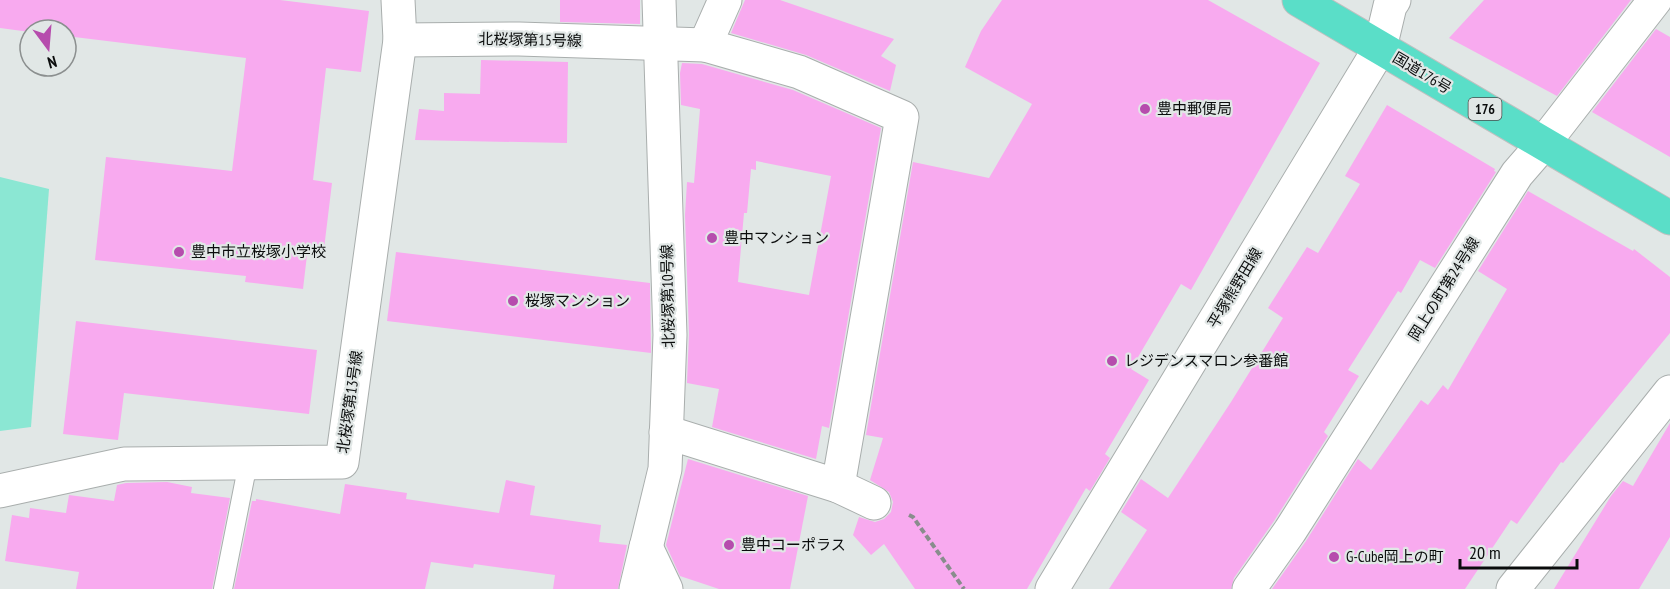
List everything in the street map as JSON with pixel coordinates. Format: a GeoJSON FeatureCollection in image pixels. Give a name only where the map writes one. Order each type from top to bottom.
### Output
{"type":"FeatureCollection","features":[{"type":"Feature","properties":{"kind":"highway","name":"国道176号"},"geometry":{"type":"LineString","coordinates":[[1299,0],[1670,218]]}},
{"type":"Feature","properties":{"kind":"street","name":"北桜塚第13号線"},"geometry":{"type":"LineString","coordinates":[[0,491],[124,464],[342,462],[400,40],[398,0]]}},
{"type":"Feature","properties":{"kind":"street","name":"北桜塚第10号線"},"geometry":{"type":"LineString","coordinates":[[636,589],[665,468],[670,335],[659,0]]}},
{"type":"Feature","properties":{"kind":"street"},"geometry":{"type":"LineString","coordinates":[[705,45],[725,0]]}},
{"type":"Feature","properties":{"kind":"street","name":"平塚熊野田線"},"geometry":{"type":"LineString","coordinates":[[1052,589],[1380,48],[1390,6],[1394,0]]}},
{"type":"Feature","properties":{"kind":"street","name":"岡上の町第24号線"},"geometry":{"type":"LineString","coordinates":[[1249,589],[1290,531],[1517,174],[1655,0]]}},
{"type":"Feature","properties":{"kind":"street","name":"北桜塚第15号線"},"geometry":{"type":"LineString","coordinates":[[400,40],[519,39],[705,45],[799,72],[902,117],[838,486]]}},
{"type":"Feature","properties":{"kind":"street"},"geometry":{"type":"LineString","coordinates":[[1513,589],[1670,392]]}},
{"type":"Feature","properties":{"kind":"street"},"geometry":{"type":"LineString","coordinates":[[666,432],[838,486],[874,503]]}},
{"type":"Feature","properties":{"kind":"street"},"geometry":{"type":"LineString","coordinates":[[646,547],[666,589]]}},
{"type":"Feature","properties":{"kind":"lane"},"geometry":{"type":"LineString","coordinates":[[223,589],[248,463]]}},
{"type":"Feature","properties":{"kind":"path"},"geometry":{"type":"LineString","coordinates":[[874,503],[913,516],[964,589]]}},
{"type":"Feature","properties":{"kind":"green space"},"geometry":{"type":"Polygon","coordinates":[[[0,177],[49,189],[31,427],[0,431],[0,177]]]}},
{"type":"Feature","properties":{"kind":"building"},"geometry":{"type":"Polygon","coordinates":[[[0,0],[280,0],[369,11],[361,72],[326,68],[313,180],[332,183],[323,257],[307,255],[303,289],[245,282],[246,276],[95,260],[106,157],[232,171],[246,58],[78,37],[78,18],[18,18],[18,30],[0,28],[0,0]]]}},
{"type":"Feature","properties":{"kind":"building"},"geometry":{"type":"Polygon","coordinates":[[[560,0],[640,0],[640,24],[560,22],[560,0]]]}},
{"type":"Feature","properties":{"kind":"building"},"geometry":{"type":"Polygon","coordinates":[[[745,0],[780,0],[894,39],[881,56],[896,65],[890,91],[806,55],[731,33],[745,0]]]}},
{"type":"Feature","properties":{"kind":"building"},"geometry":{"type":"Polygon","coordinates":[[[1002,0],[1208,0],[1320,63],[1191,290],[1181,284],[1131,369],[1149,380],[1105,454],[1110,458],[1090,491],[1086,488],[1027,589],[915,589],[884,544],[871,555],[853,535],[859,517],[875,522],[884,519],[891,512],[893,502],[889,492],[870,480],[883,438],[866,435],[913,162],[989,178],[1032,104],[965,67],[981,31],[1002,0]]]}},
{"type":"Feature","properties":{"kind":"building"},"geometry":{"type":"Polygon","coordinates":[[[1484,0],[1631,0],[1557,96],[1449,38],[1484,0]]]}},
{"type":"Feature","properties":{"kind":"building"},"geometry":{"type":"Polygon","coordinates":[[[1656,29],[1670,37],[1670,157],[1592,112],[1656,29]]]}},
{"type":"Feature","properties":{"kind":"building"},"geometry":{"type":"Polygon","coordinates":[[[481,60],[568,62],[567,143],[415,140],[419,109],[444,111],[444,93],[480,94],[481,60]]]}},
{"type":"Feature","properties":{"kind":"building"},"geometry":{"type":"Polygon","coordinates":[[[682,63],[702,64],[793,90],[881,128],[829,428],[822,426],[816,459],[712,427],[719,389],[687,383],[689,334],[685,215],[687,182],[694,183],[700,109],[681,105],[682,63]],[[756,161],[756,170],[751,169],[747,213],[744,213],[738,282],[809,295],[831,176],[756,161]]]}},
{"type":"Feature","properties":{"kind":"building"},"geometry":{"type":"Polygon","coordinates":[[[1387,105],[1495,169],[1496,172],[1435,268],[1420,260],[1401,293],[1398,291],[1348,370],[1359,376],[1324,432],[1328,436],[1274,521],[1234,578],[1231,589],[1109,589],[1147,530],[1121,512],[1141,479],[1168,498],[1231,402],[1283,318],[1268,308],[1307,247],[1318,253],[1360,184],[1345,176],[1387,105]]]}},
{"type":"Feature","properties":{"kind":"building"},"geometry":{"type":"Polygon","coordinates":[[[1528,191],[1633,251],[1634,249],[1670,277],[1670,333],[1563,463],[1561,462],[1517,524],[1511,520],[1465,589],[1272,589],[1306,541],[1358,459],[1371,470],[1421,400],[1428,405],[1443,385],[1448,390],[1507,289],[1478,271],[1528,191]]]}},
{"type":"Feature","properties":{"kind":"building","name":"桜塚マンション"},"geometry":{"type":"Polygon","coordinates":[[[396,252],[650,283],[651,353],[387,321],[396,252]]]}},
{"type":"Feature","properties":{"kind":"building"},"geometry":{"type":"Polygon","coordinates":[[[76,321],[317,350],[309,414],[124,393],[118,440],[63,434],[76,321]]]}},
{"type":"Feature","properties":{"kind":"building"},"geometry":{"type":"Polygon","coordinates":[[[1670,423],[1670,537],[1639,589],[1554,589],[1611,496],[1623,481],[1633,486],[1670,423]]]}},
{"type":"Feature","properties":{"kind":"building"},"geometry":{"type":"Polygon","coordinates":[[[688,459],[808,496],[790,589],[719,589],[680,576],[666,545],[688,459]]]}},
{"type":"Feature","properties":{"kind":"building"},"geometry":{"type":"Polygon","coordinates":[[[506,480],[535,486],[530,515],[601,525],[599,542],[627,545],[618,589],[553,589],[555,575],[474,564],[473,568],[431,562],[425,589],[234,589],[252,501],[256,499],[340,514],[345,484],[407,493],[406,499],[499,513],[506,480]]]}},
{"type":"Feature","properties":{"kind":"building"},"geometry":{"type":"Polygon","coordinates":[[[167,482],[192,487],[191,493],[230,498],[212,589],[76,589],[79,572],[5,561],[12,515],[29,518],[30,508],[66,513],[69,495],[114,501],[117,485],[167,482]]]}},
{"type":"Feature","properties":{"kind":"place","name":"豊中郵便局"},"geometry":{"type":"Point","coordinates":[1145,109]}},
{"type":"Feature","properties":{"kind":"place","name":"豊中マンション"},"geometry":{"type":"Point","coordinates":[712,238]}},
{"type":"Feature","properties":{"kind":"place","name":"豊中市立桜塚小学校"},"geometry":{"type":"Point","coordinates":[179,252]}},
{"type":"Feature","properties":{"kind":"place","name":"桜塚マンション"},"geometry":{"type":"Point","coordinates":[513,301]}},
{"type":"Feature","properties":{"kind":"place","name":"レジデンスマロン参番館"},"geometry":{"type":"Point","coordinates":[1112,361]}},
{"type":"Feature","properties":{"kind":"place","name":"豊中コーポラス"},"geometry":{"type":"Point","coordinates":[729,545]}},
{"type":"Feature","properties":{"kind":"place","name":"G-Cube岡上の町"},"geometry":{"type":"Point","coordinates":[1334,557]}}]}
